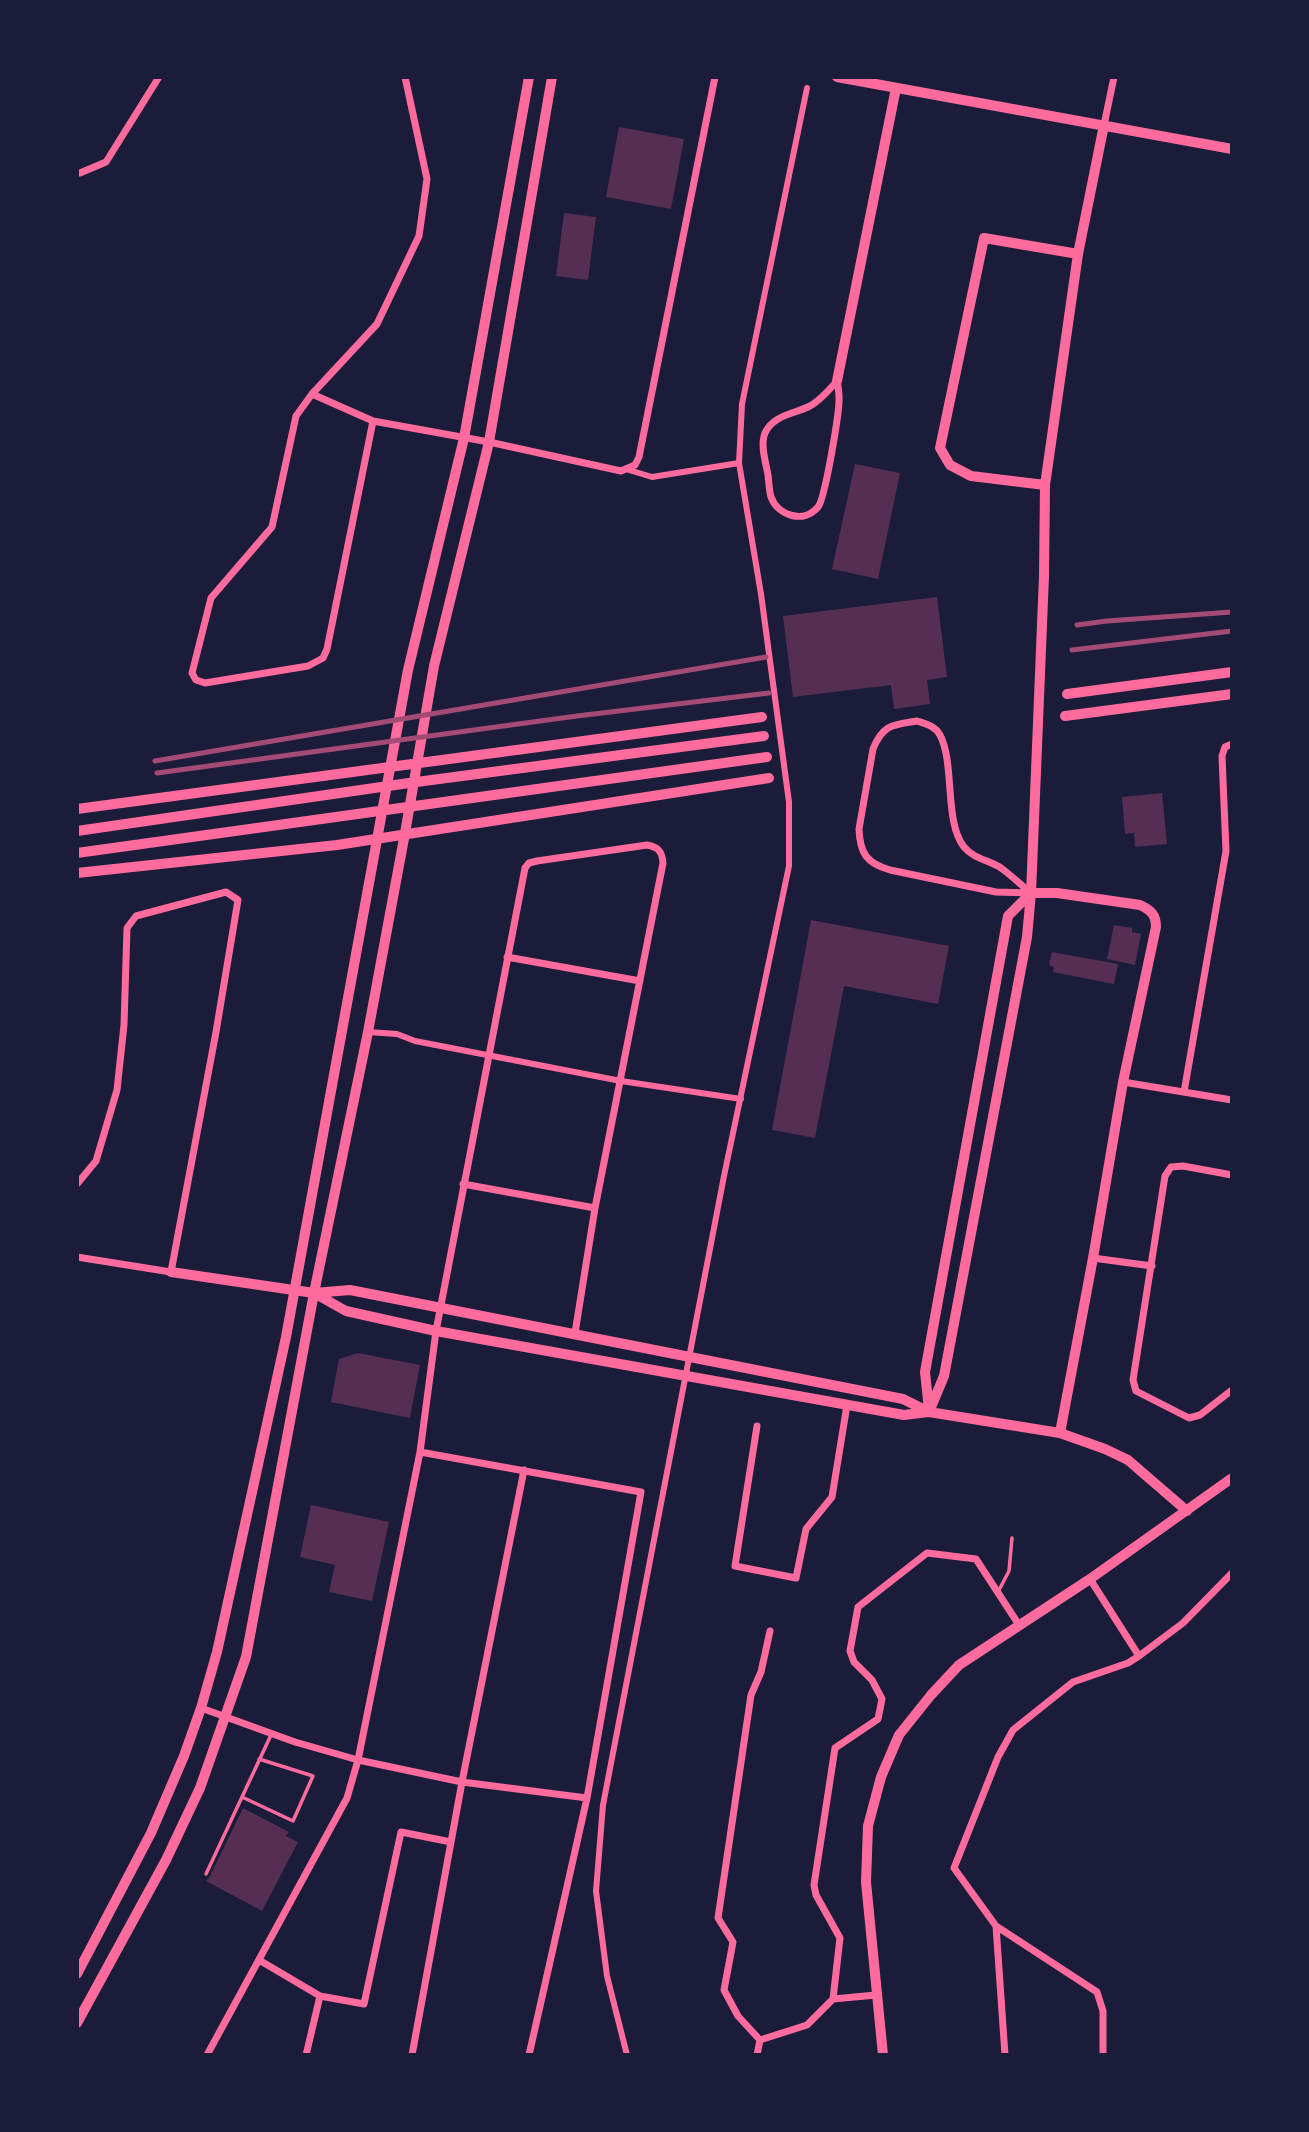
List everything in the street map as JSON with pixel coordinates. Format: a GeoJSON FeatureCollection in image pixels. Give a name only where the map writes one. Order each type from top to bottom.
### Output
{"type":"FeatureCollection","features":[{"type":"Feature","properties":{"kind":"street"},"geometry":{"type":"LineString","coordinates":[[77,173],[107,162],[159,77]]}},
{"type":"Feature","properties":{"kind":"street"},"geometry":{"type":"LineString","coordinates":[[373,421],[323,658],[308,666],[205,683],[197,680],[192,673],[211,598],[272,527],[296,416],[312,394],[377,324],[419,236],[427,179],[405,77]]}},
{"type":"Feature","properties":{"kind":"street"},"geometry":{"type":"LineString","coordinates":[[77,1974],[151,1833],[184,1756],[217,1651],[294,1289],[408,670],[464,438],[529,77]]}},
{"type":"Feature","properties":{"kind":"street"},"geometry":{"type":"LineString","coordinates":[[77,2023],[166,1860],[200,1788],[246,1657],[314,1293],[368,1032],[434,666],[489,442],[552,77]]}},
{"type":"Feature","properties":{"kind":"street"},"geometry":{"type":"LineString","coordinates":[[629,470],[635,466],[639,457],[715,77]]}},
{"type":"Feature","properties":{"kind":"street"},"geometry":{"type":"LineString","coordinates":[[837,77],[1232,149]]}},
{"type":"Feature","properties":{"kind":"street"},"geometry":{"type":"LineString","coordinates":[[929,1412],[944,1376],[1027,937],[1044,576],[1045,485],[1078,254],[1114,77]]}},
{"type":"Feature","properties":{"kind":"street"},"geometry":{"type":"LineString","coordinates":[[627,2055],[607,1976],[596,1891],[603,1805],[724,1176],[789,866],[789,802],[761,594],[739,463],[742,404],[807,88]]}},
{"type":"Feature","properties":{"kind":"street"},"geometry":{"type":"LineString","coordinates":[[838,381],[820,400],[780,417],[765,433],[763,444],[771,496],[776,507],[786,514],[800,517],[809,514],[819,506],[824,491],[840,398],[838,381],[896,88]]}},
{"type":"Feature","properties":{"kind":"street"},"geometry":{"type":"LineString","coordinates":[[1045,485],[971,476],[950,465],[940,447],[984,239],[1078,254]]}},
{"type":"Feature","properties":{"kind":"street"},"geometry":{"type":"LineString","coordinates":[[312,394],[373,421],[489,442],[621,471],[629,470],[652,477],[739,463]]}},
{"type":"Feature","properties":{"kind":"street"},"geometry":{"type":"LineString","coordinates":[[1067,694],[1232,672]]}},
{"type":"Feature","properties":{"kind":"street"},"geometry":{"type":"LineString","coordinates":[[1065,716],[1232,694]]}},
{"type":"Feature","properties":{"kind":"street"},"geometry":{"type":"LineString","coordinates":[[77,809],[762,717]]}},
{"type":"Feature","properties":{"kind":"street"},"geometry":{"type":"LineString","coordinates":[[1031,893],[999,867],[976,858],[964,847],[956,829],[944,748],[939,733],[930,724],[917,721],[891,726],[883,731],[873,749],[859,829],[859,842],[868,860],[878,866],[996,892],[1031,893],[1057,893],[1140,905],[1150,910],[1156,918],[1123,1082],[1060,1433]]}},
{"type":"Feature","properties":{"kind":"street"},"geometry":{"type":"LineString","coordinates":[[77,831],[764,736]]}},
{"type":"Feature","properties":{"kind":"street"},"geometry":{"type":"LineString","coordinates":[[1184,1091],[1227,851],[1222,756],[1225,747],[1232,744]]}},
{"type":"Feature","properties":{"kind":"street"},"geometry":{"type":"LineString","coordinates":[[77,853],[767,757]]}},
{"type":"Feature","properties":{"kind":"street"},"geometry":{"type":"LineString","coordinates":[[77,873],[337,845],[769,778]]}},
{"type":"Feature","properties":{"kind":"street"},"geometry":{"type":"LineString","coordinates":[[207,2055],[347,1798],[358,1760],[419,1452],[440,1308],[525,867],[530,863],[647,845],[656,847],[662,854],[663,863],[594,1208],[575,1333]]}},
{"type":"Feature","properties":{"kind":"street"},"geometry":{"type":"LineString","coordinates":[[77,1184],[96,1161],[117,1090],[124,1025],[127,928],[136,916],[226,892],[238,900],[171,1272]]}},
{"type":"Feature","properties":{"kind":"street"},"geometry":{"type":"LineString","coordinates":[[929,1412],[925,1372],[1008,916],[1031,893]]}},
{"type":"Feature","properties":{"kind":"street"},"geometry":{"type":"LineString","coordinates":[[507,957],[640,981]]}},
{"type":"Feature","properties":{"kind":"street"},"geometry":{"type":"LineString","coordinates":[[368,1032],[397,1034],[415,1041],[621,1081],[741,1100]]}},
{"type":"Feature","properties":{"kind":"street"},"geometry":{"type":"LineString","coordinates":[[1123,1082],[1232,1100]]}},
{"type":"Feature","properties":{"kind":"street"},"geometry":{"type":"LineString","coordinates":[[1232,1175],[1183,1166],[1171,1167],[1165,1176],[1133,1380],[1136,1391],[1189,1418],[1200,1415],[1232,1390]]}},
{"type":"Feature","properties":{"kind":"street"},"geometry":{"type":"LineString","coordinates":[[463,1184],[594,1208]]}},
{"type":"Feature","properties":{"kind":"street"},"geometry":{"type":"LineString","coordinates":[[77,1257],[314,1293],[350,1290],[903,1399],[929,1412]]}},
{"type":"Feature","properties":{"kind":"street"},"geometry":{"type":"LineString","coordinates":[[1093,1258],[1152,1266]]}},
{"type":"Feature","properties":{"kind":"street"},"geometry":{"type":"LineString","coordinates":[[314,1293],[346,1311],[436,1331],[904,1415],[929,1412],[1060,1433],[1128,1460],[1187,1511]]}},
{"type":"Feature","properties":{"kind":"street"},"geometry":{"type":"LineString","coordinates":[[757,1426],[735,1566],[796,1578],[806,1529],[832,1497],[847,1405]]}},
{"type":"Feature","properties":{"kind":"street"},"geometry":{"type":"LineString","coordinates":[[419,1452],[641,1492],[587,1798],[529,2055]]}},
{"type":"Feature","properties":{"kind":"street"},"geometry":{"type":"LineString","coordinates":[[412,2055],[462,1782],[524,1470]]}},
{"type":"Feature","properties":{"kind":"street"},"geometry":{"type":"LineString","coordinates":[[883,2055],[866,1882],[868,1826],[881,1777],[899,1735],[959,1665],[1090,1579],[1232,1478]]}},
{"type":"Feature","properties":{"kind":"street"},"geometry":{"type":"LineString","coordinates":[[760,2039],[807,2025],[832,1999],[840,1938],[816,1895],[814,1885],[835,1748],[878,1719],[881,1699],[872,1680],[854,1662],[850,1651],[858,1607],[927,1553],[976,1559],[1019,1625]]}},
{"type":"Feature","properties":{"kind":"street"},"geometry":{"type":"LineString","coordinates":[[1103,2055],[1103,2011],[1097,1992],[996,1926],[954,1868],[998,1757],[1013,1730],[1073,1682],[1128,1663],[1139,1656],[1184,1623],[1232,1573]]}},
{"type":"Feature","properties":{"kind":"street"},"geometry":{"type":"LineString","coordinates":[[1090,1579],[1139,1656]]}},
{"type":"Feature","properties":{"kind":"street"},"geometry":{"type":"LineString","coordinates":[[760,2039],[738,2016],[724,1990],[733,1942],[719,1918],[751,1695],[761,1672],[769,1631]]}},
{"type":"Feature","properties":{"kind":"street"},"geometry":{"type":"LineString","coordinates":[[201,1708],[295,1742],[358,1760],[462,1782],[587,1798]]}},
{"type":"Feature","properties":{"kind":"street"},"geometry":{"type":"LineString","coordinates":[[259,1960],[320,1996],[364,2004],[401,1832],[451,1842]]}},
{"type":"Feature","properties":{"kind":"street"},"geometry":{"type":"LineString","coordinates":[[996,1926],[1005,2055]]}},
{"type":"Feature","properties":{"kind":"street"},"geometry":{"type":"LineString","coordinates":[[832,1999],[876,1994]]}},
{"type":"Feature","properties":{"kind":"street"},"geometry":{"type":"LineString","coordinates":[[306,2055],[320,1996]]}},
{"type":"Feature","properties":{"kind":"street"},"geometry":{"type":"LineString","coordinates":[[757,2055],[760,2039]]}},
{"type":"Feature","properties":{"kind":"lane"},"geometry":{"type":"LineString","coordinates":[[997,1594],[1009,1571],[1012,1538]]}},
{"type":"Feature","properties":{"kind":"lane"},"geometry":{"type":"LineString","coordinates":[[206,1874],[272,1733]]}},
{"type":"Feature","properties":{"kind":"lane"},"geometry":{"type":"LineString","coordinates":[[242,1797],[293,1821],[313,1776],[260,1759]]}},
{"type":"Feature","properties":{"kind":"building"},"geometry":{"type":"Polygon","coordinates":[[[619,127],[684,139],[671,209],[606,197],[619,127]]]}},
{"type":"Feature","properties":{"kind":"building"},"geometry":{"type":"Polygon","coordinates":[[[564,213],[596,217],[588,280],[556,276],[564,213]]]}},
{"type":"Feature","properties":{"kind":"building"},"geometry":{"type":"Polygon","coordinates":[[[855,464],[900,473],[878,579],[832,569],[855,464]]]}},
{"type":"Feature","properties":{"kind":"building"},"geometry":{"type":"Polygon","coordinates":[[[937,597],[947,677],[927,680],[930,704],[894,709],[891,685],[793,697],[783,616],[937,597]]]}},
{"type":"Feature","properties":{"kind":"building"},"geometry":{"type":"Polygon","coordinates":[[[1162,793],[1167,844],[1135,847],[1134,833],[1125,834],[1122,797],[1162,793]]]}},
{"type":"Feature","properties":{"kind":"building"},"geometry":{"type":"Polygon","coordinates":[[[811,920],[949,946],[938,1004],[844,986],[815,1138],[772,1130],[811,920]]]}},
{"type":"Feature","properties":{"kind":"building"},"geometry":{"type":"Polygon","coordinates":[[[1114,925],[1132,928],[1132,932],[1141,934],[1135,965],[1107,959],[1114,925]]]}},
{"type":"Feature","properties":{"kind":"building"},"geometry":{"type":"Polygon","coordinates":[[[1052,952],[1118,964],[1114,984],[1053,972],[1054,967],[1049,965],[1052,952]]]}},
{"type":"Feature","properties":{"kind":"building"},"geometry":{"type":"Polygon","coordinates":[[[358,1353],[420,1365],[410,1418],[331,1402],[339,1359],[358,1353]]]}},
{"type":"Feature","properties":{"kind":"building"},"geometry":{"type":"Polygon","coordinates":[[[311,1505],[389,1522],[372,1601],[329,1592],[335,1565],[300,1557],[311,1505]]]}},
{"type":"Feature","properties":{"kind":"building"},"geometry":{"type":"Polygon","coordinates":[[[243,1808],[289,1832],[286,1836],[298,1842],[262,1911],[206,1881],[243,1808]]]}},
{"type":"Feature","properties":{"kind":"railway"},"geometry":{"type":"LineString","coordinates":[[1077,625],[1232,612]]}},
{"type":"Feature","properties":{"kind":"railway"},"geometry":{"type":"LineString","coordinates":[[1072,650],[1232,631]]}},
{"type":"Feature","properties":{"kind":"railway"},"geometry":{"type":"LineString","coordinates":[[155,761],[766,657]]}},
{"type":"Feature","properties":{"kind":"railway"},"geometry":{"type":"LineString","coordinates":[[157,773],[769,693]]}}]}
